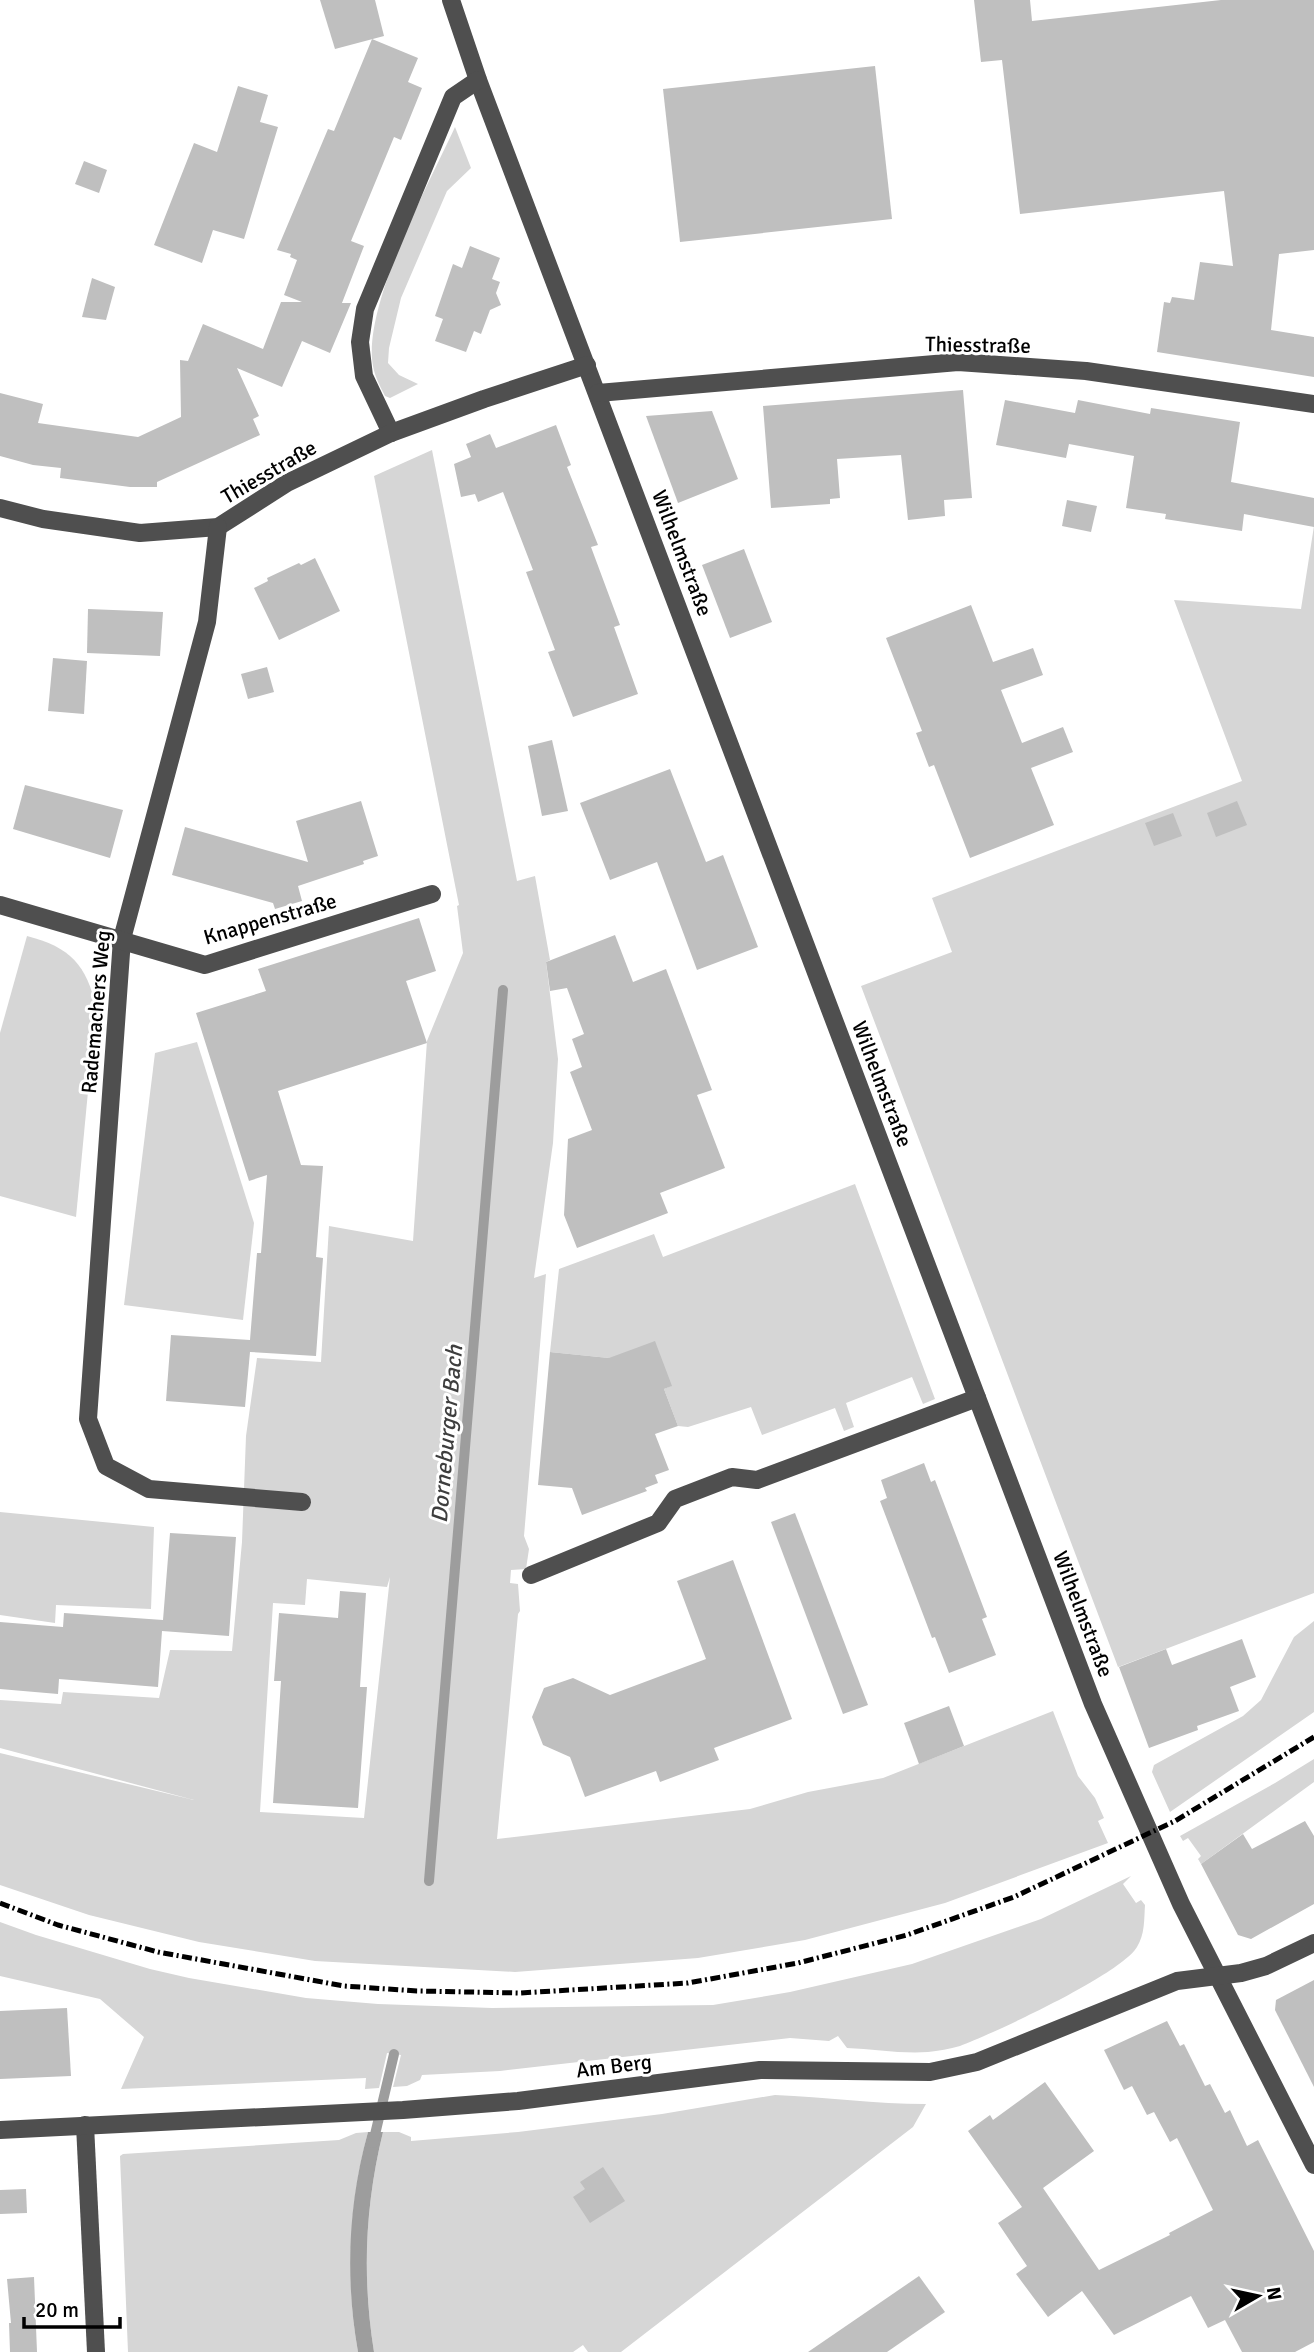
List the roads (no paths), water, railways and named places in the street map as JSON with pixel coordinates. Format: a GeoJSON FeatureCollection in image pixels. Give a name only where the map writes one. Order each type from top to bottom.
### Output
{"type":"FeatureCollection","features":[{"type":"Feature","properties":{"kind":"street","name":"Wilhelmstraße"},"geometry":{"type":"LineString","coordinates":[[451,0],[478,80],[1104,1729],[1156,1849],[1217,1976],[1314,2165]]}},
{"type":"Feature","properties":{"kind":"street"},"geometry":{"type":"LineString","coordinates":[[391,433],[363,376],[360,342],[365,310],[453,97],[478,80]]}},
{"type":"Feature","properties":{"kind":"street","name":"Thiesstraße"},"geometry":{"type":"LineString","coordinates":[[597,393],[958,362],[1086,371],[1314,404]]}},
{"type":"Feature","properties":{"kind":"street","name":"Thiesstraße"},"geometry":{"type":"LineString","coordinates":[[0,508],[43,519],[140,533],[218,527],[287,483],[391,433],[587,365]]}},
{"type":"Feature","properties":{"kind":"street","name":"Rademachers Weg"},"geometry":{"type":"LineString","coordinates":[[218,527],[207,622],[122,939],[88,1419],[106,1466],[149,1489],[302,1502]]}},
{"type":"Feature","properties":{"kind":"street","name":"Knappenstraße"},"geometry":{"type":"LineString","coordinates":[[0,905],[205,965],[432,894]]}},
{"type":"Feature","properties":{"kind":"street"},"geometry":{"type":"LineString","coordinates":[[531,1575],[658,1523],[676,1499],[732,1477],[757,1480],[977,1398]]}},
{"type":"Feature","properties":{"kind":"street","name":"Am Berg"},"geometry":{"type":"LineString","coordinates":[[0,2130],[403,2110],[518,2101],[760,2070],[930,2072],[977,2062],[1177,1982],[1241,1973],[1266,1966],[1314,1942]]}},
{"type":"Feature","properties":{"kind":"street"},"geometry":{"type":"LineString","coordinates":[[85,2125],[96,2352]]}},
{"type":"Feature","properties":{"kind":"waterway","name":"Dorneburger Bach"},"geometry":{"type":"LineString","coordinates":[[429,1881],[503,990]]}},
{"type":"Feature","properties":{"kind":"waterway","name":"Dorneburger Bach"},"geometry":{"type":"LineString","coordinates":[[373,2143],[394,2054]]}},
{"type":"Feature","properties":{"kind":"railway"},"geometry":{"type":"LineString","coordinates":[[0,1903],[58,1925],[158,1952],[344,1986],[520,1993],[688,1983],[798,1963],[907,1935],[1014,1897],[1175,1821],[1314,1737]]}}]}
